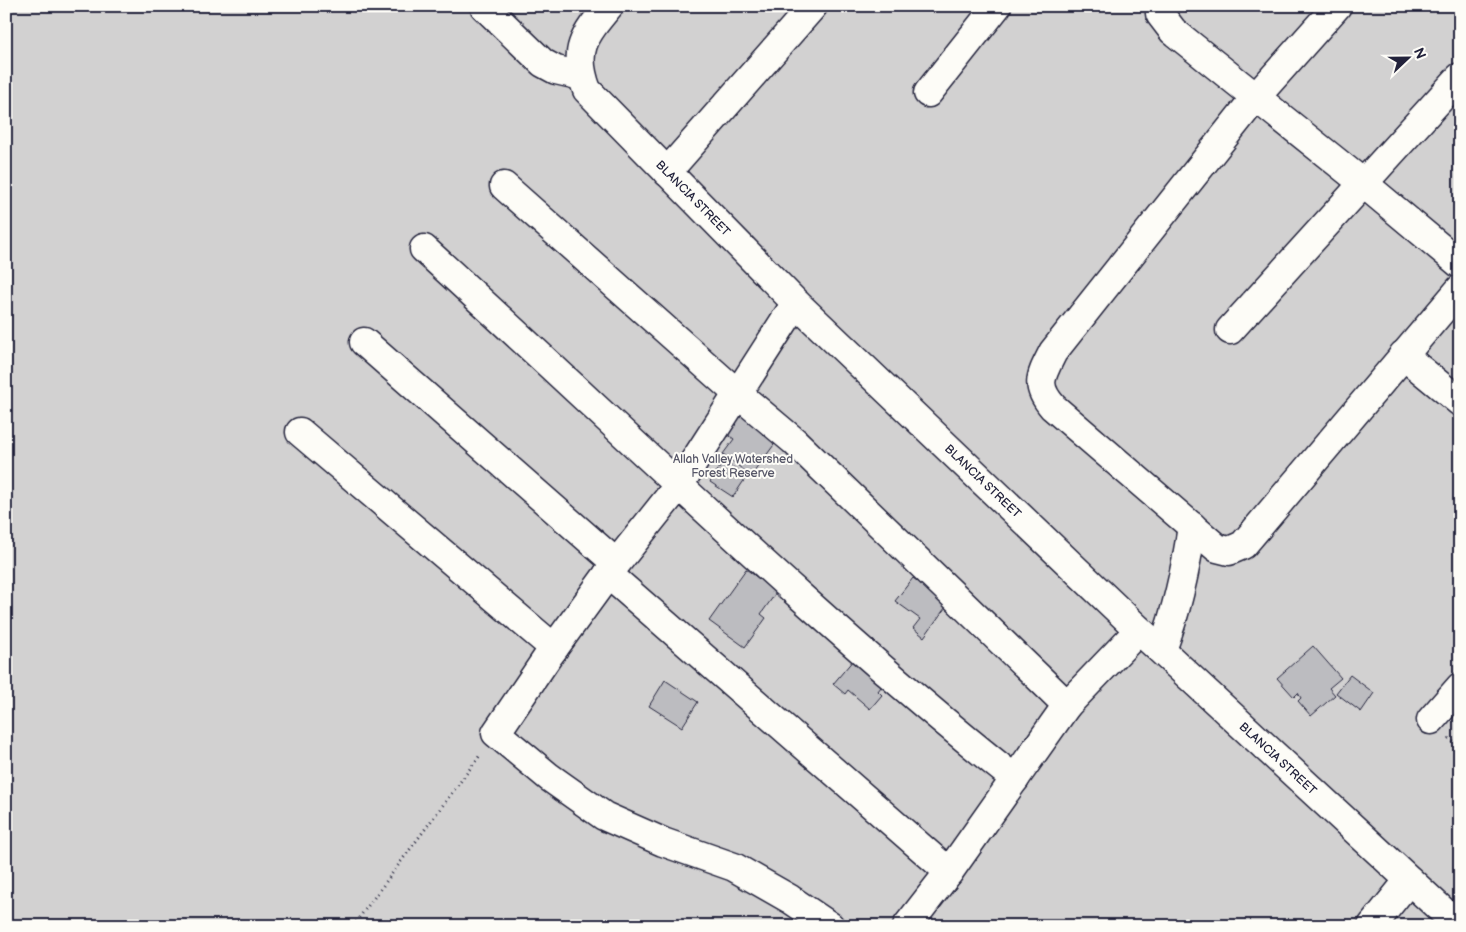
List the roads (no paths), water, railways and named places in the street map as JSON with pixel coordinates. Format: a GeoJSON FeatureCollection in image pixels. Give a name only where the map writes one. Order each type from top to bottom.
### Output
{"type":"FeatureCollection","features":[{"type":"Feature","properties":{"kind":"street"},"geometry":{"type":"LineString","coordinates":[[484,6],[543,63],[556,70],[582,76]]}},
{"type":"Feature","properties":{"kind":"street","name":"BLANCIA STREET"},"geometry":{"type":"LineString","coordinates":[[610,6],[588,32],[582,46],[580,61],[582,76],[587,90],[796,303],[1139,630],[1459,926]]}},
{"type":"Feature","properties":{"kind":"street"},"geometry":{"type":"LineString","coordinates":[[667,172],[813,6]]}},
{"type":"Feature","properties":{"kind":"street"},"geometry":{"type":"LineString","coordinates":[[928,93],[997,6]]}},
{"type":"Feature","properties":{"kind":"street"},"geometry":{"type":"LineString","coordinates":[[1160,6],[1160,14],[1173,31],[1363,183],[1460,264]]}},
{"type":"Feature","properties":{"kind":"street"},"geometry":{"type":"LineString","coordinates":[[1337,6],[1255,98],[1053,352],[1042,375],[1041,385],[1044,396],[1053,407],[1217,548],[1229,551],[1243,545],[1460,289]]}},
{"type":"Feature","properties":{"kind":"street"},"geometry":{"type":"LineString","coordinates":[[1230,330],[1460,77]]}},
{"type":"Feature","properties":{"kind":"street"},"geometry":{"type":"LineString","coordinates":[[504,186],[738,394],[794,441],[1067,705]]}},
{"type":"Feature","properties":{"kind":"street"},"geometry":{"type":"LineString","coordinates":[[424,250],[678,485],[902,688],[1015,779]]}},
{"type":"Feature","properties":{"kind":"street"},"geometry":{"type":"LineString","coordinates":[[796,303],[678,485],[612,568],[496,733],[549,777],[604,816],[663,842],[734,867],[790,899],[830,926]]}},
{"type":"Feature","properties":{"kind":"street"},"geometry":{"type":"LineString","coordinates":[[364,342],[949,872]]}},
{"type":"Feature","properties":{"kind":"street"},"geometry":{"type":"LineString","coordinates":[[1404,354],[1460,402]]}},
{"type":"Feature","properties":{"kind":"street"},"geometry":{"type":"LineString","coordinates":[[300,432],[554,648]]}},
{"type":"Feature","properties":{"kind":"street"},"geometry":{"type":"LineString","coordinates":[[1162,650],[1171,626],[1186,568],[1192,526]]}},
{"type":"Feature","properties":{"kind":"street"},"geometry":{"type":"LineString","coordinates":[[907,926],[949,872],[1067,705],[1139,630]]}},
{"type":"Feature","properties":{"kind":"street"},"geometry":{"type":"LineString","coordinates":[[1431,720],[1460,687]]}},
{"type":"Feature","properties":{"kind":"street"},"geometry":{"type":"LineString","coordinates":[[1372,926],[1410,880]]}},
{"type":"Feature","properties":{"kind":"park label","name":"Allah Valley Watershed Forest Reserve"},"geometry":{"type":"Point","coordinates":[733,466]}}]}
